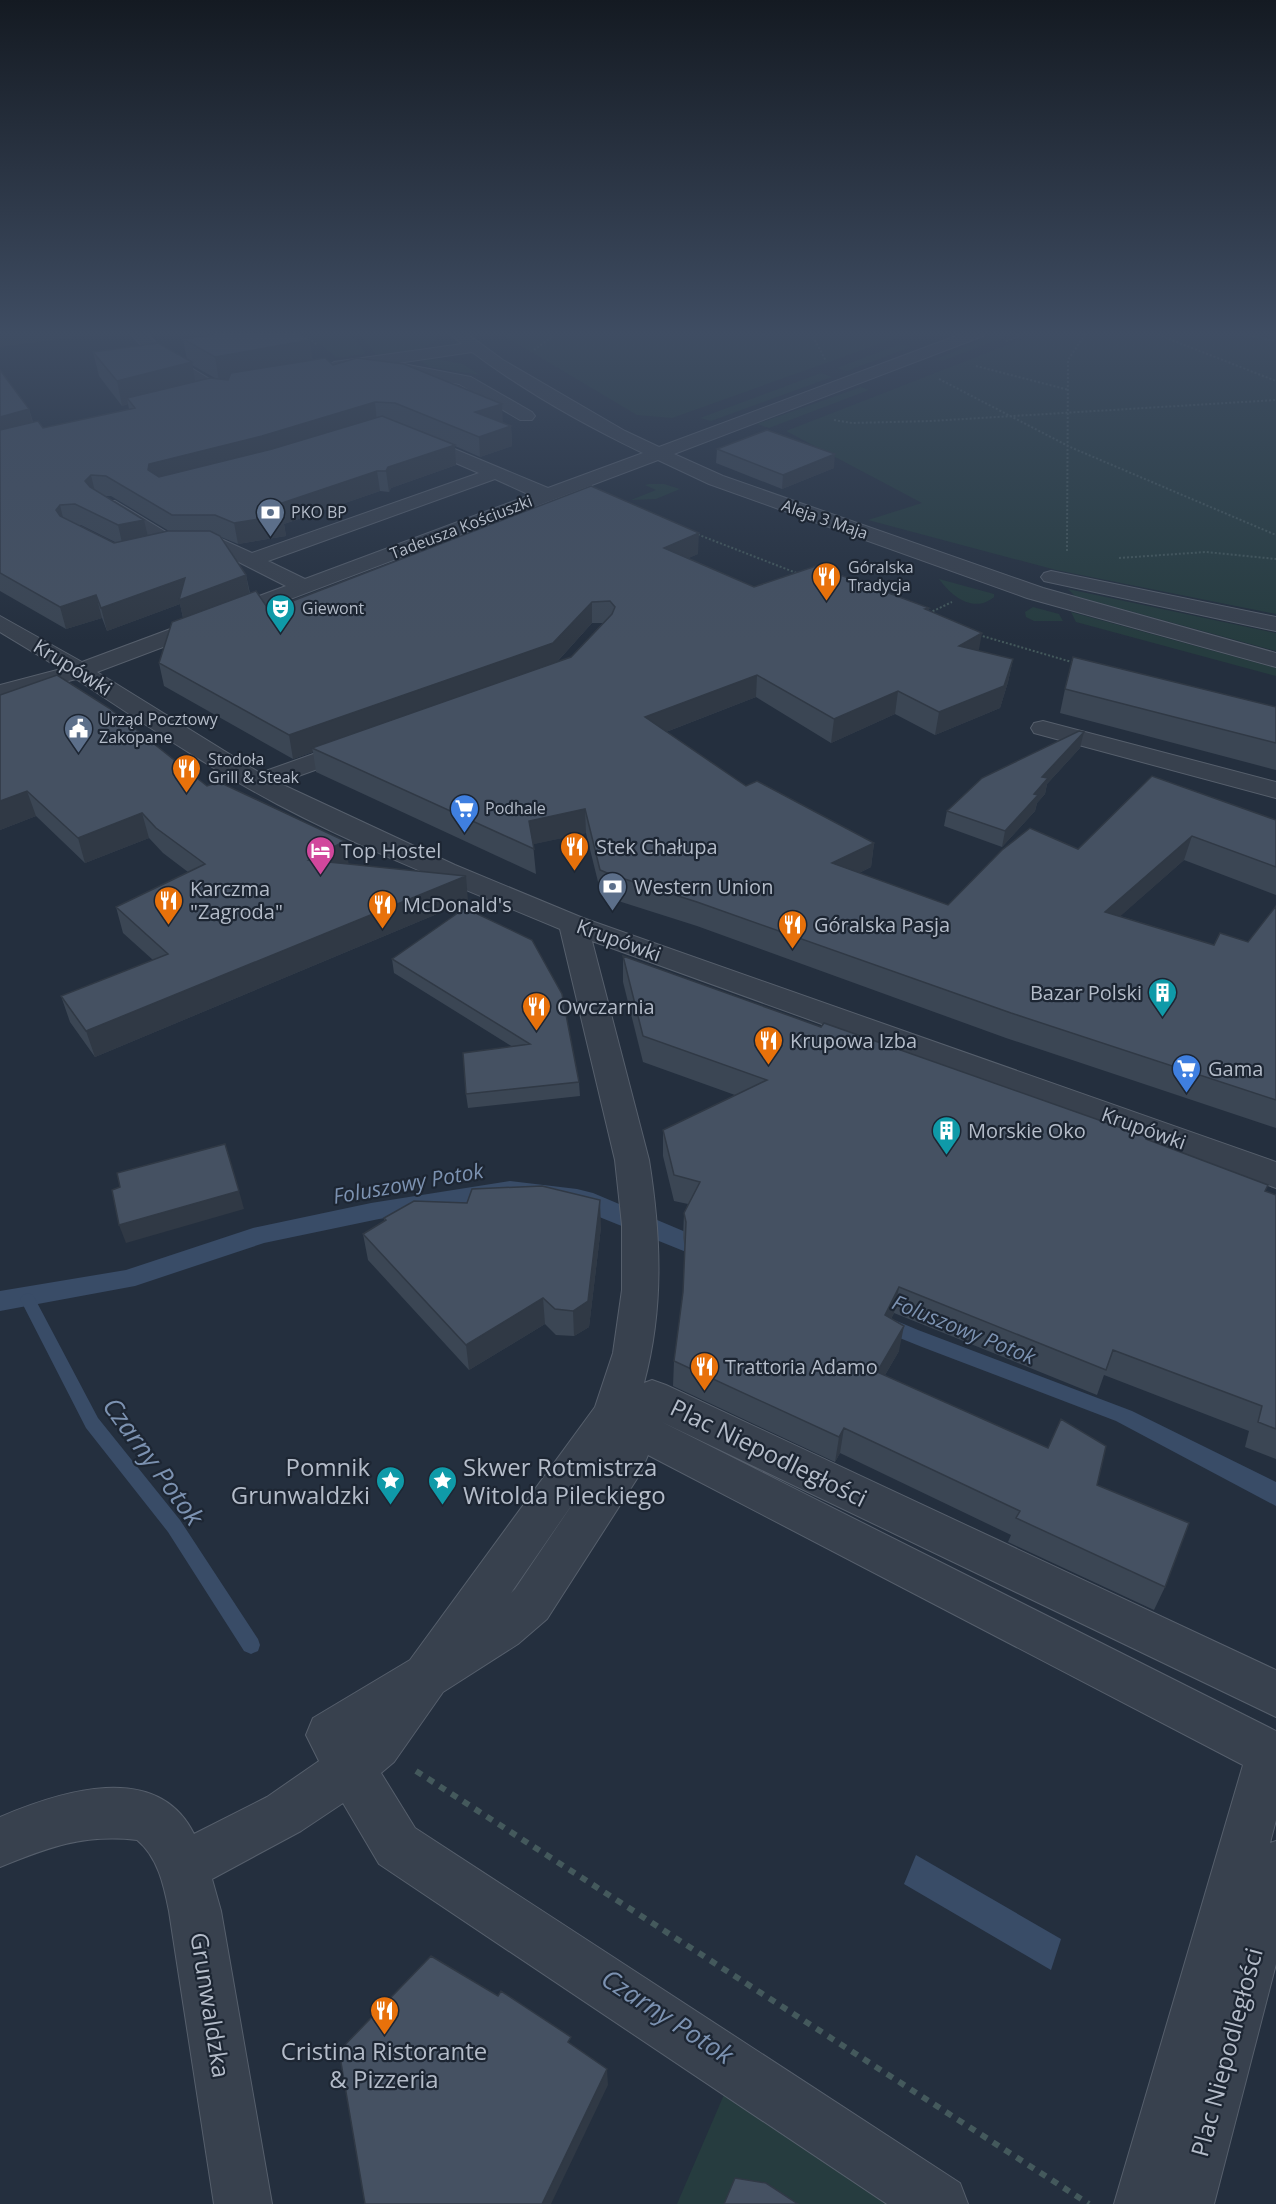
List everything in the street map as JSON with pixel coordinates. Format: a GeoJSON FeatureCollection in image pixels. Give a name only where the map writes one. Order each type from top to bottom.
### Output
{"type":"FeatureCollection","features":[{"type":"Feature","properties":{"kind":"street"},"geometry":{"type":"LineString","coordinates":[[408,436],[544,494]]}},
{"type":"Feature","properties":{"kind":"street","name":"Aleja 3 Maja"},"geometry":{"type":"LineString","coordinates":[[623,436],[655,454],[755,495],[912,548],[1035,593],[1276,660]]}},
{"type":"Feature","properties":{"kind":"street","name":"Tadeusza Kościuszki"},"geometry":{"type":"LineString","coordinates":[[0,692],[79,671],[703,436]]}},
{"type":"Feature","properties":{"kind":"street"},"geometry":{"type":"LineString","coordinates":[[251,560],[495,473]]}},
{"type":"Feature","properties":{"kind":"street"},"geometry":{"type":"LineString","coordinates":[[103,502],[172,544]]}},
{"type":"Feature","properties":{"kind":"street"},"geometry":{"type":"LineString","coordinates":[[141,551],[172,544],[219,544],[305,587]]}},
{"type":"Feature","properties":{"kind":"street","name":"Aleja 3 Maja"},"geometry":{"type":"LineString","coordinates":[[912,548],[1276,624]]}},
{"type":"Feature","properties":{"kind":"street","name":"Krupówki"},"geometry":{"type":"LineString","coordinates":[[0,623],[221,762],[357,832],[573,924],[1276,1175]]}},
{"type":"Feature","properties":{"kind":"street"},"geometry":{"type":"LineString","coordinates":[[1043,728],[1276,790]]}},
{"type":"Feature","properties":{"kind":"street"},"geometry":{"type":"LineString","coordinates":[[259,782],[379,739]]}},
{"type":"Feature","properties":{"kind":"street"},"geometry":{"type":"LineString","coordinates":[[573,924],[632,1160],[638,1198],[644,1272],[638,1329],[622,1392],[624,1423],[1270,1753],[1143,2204]]}},
{"type":"Feature","properties":{"kind":"street","name":"Plac Niepodległości"},"geometry":{"type":"LineString","coordinates":[[939,2204],[397,1846],[363,1756],[330,1735],[502,1629],[531,1605],[625,1461],[624,1423],[652,1397],[668,1402],[1276,1694]]}},
{"type":"Feature","properties":{"kind":"street"},"geometry":{"type":"LineString","coordinates":[[183,1867],[284,1814],[363,1756]]}},
{"type":"Feature","properties":{"kind":"street","name":"Grunwaldzka"},"geometry":{"type":"LineString","coordinates":[[0,1842],[55,1820],[85,1814],[114,1812],[148,1818],[166,1836],[183,1867],[195,1911],[243,2204]]}},
{"type":"Feature","properties":{"kind":"street","name":"Plac Niepodległości"},"geometry":{"type":"LineString","coordinates":[[1185,2204],[1276,1866]]}},
{"type":"Feature","properties":{"kind":"path"},"geometry":{"type":"LineString","coordinates":[[1048,436],[1276,536]]}},
{"type":"Feature","properties":{"kind":"path"},"geometry":{"type":"LineString","coordinates":[[1067,561],[1070,436]]}},
{"type":"Feature","properties":{"kind":"path"},"geometry":{"type":"LineString","coordinates":[[690,532],[808,577]]}},
{"type":"Feature","properties":{"kind":"path"},"geometry":{"type":"LineString","coordinates":[[1113,558],[1206,552],[1276,559]]}},
{"type":"Feature","properties":{"kind":"path"},"geometry":{"type":"LineString","coordinates":[[934,620],[923,616],[952,602]]}},
{"type":"Feature","properties":{"kind":"path"},"geometry":{"type":"LineString","coordinates":[[978,634],[1081,665]]}},
{"type":"Feature","properties":{"kind":"path"},"geometry":{"type":"LineString","coordinates":[[363,1756],[1089,2204]]}},
{"type":"Feature","properties":{"kind":"green space"},"geometry":{"type":"Polygon","coordinates":[[[795,436],[1276,436],[1276,614],[1056,570],[868,520],[922,503],[795,436]]]}},
{"type":"Feature","properties":{"kind":"green space"},"geometry":{"type":"Polygon","coordinates":[[[664,484],[680,489],[656,499],[631,500],[656,490],[645,485],[664,484]]]}},
{"type":"Feature","properties":{"kind":"green space"},"geometry":{"type":"Polygon","coordinates":[[[939,579],[994,594],[994,597],[979,604],[963,601],[939,579]]]}},
{"type":"Feature","properties":{"kind":"green space"},"geometry":{"type":"Polygon","coordinates":[[[1068,589],[1276,633],[1276,651],[1075,596],[1068,589]]]}},
{"type":"Feature","properties":{"kind":"green space"},"geometry":{"type":"Polygon","coordinates":[[[1033,607],[1059,614],[1063,621],[1034,621],[1026,617],[1025,612],[1033,607]]]}},
{"type":"Feature","properties":{"kind":"green space"},"geometry":{"type":"Polygon","coordinates":[[[1071,612],[1276,668],[1276,676],[1076,622],[1071,612]]]}},
{"type":"Feature","properties":{"kind":"green space"},"geometry":{"type":"Polygon","coordinates":[[[735,2069],[939,2204],[677,2204],[735,2069]]]}},
{"type":"Feature","properties":{"kind":"water"},"geometry":{"type":"Polygon","coordinates":[[[510,1181],[593,1193],[918,1330],[1132,1411],[1276,1482],[1276,1506],[1116,1421],[922,1347],[572,1206],[512,1196],[379,1219],[264,1243],[135,1286],[0,1311],[0,1291],[126,1270],[253,1228],[371,1203],[510,1181]]]}},
{"type":"Feature","properties":{"kind":"water"},"geometry":{"type":"Polygon","coordinates":[[[916,1855],[1061,1939],[1051,1970],[904,1884],[916,1855]]]}},
{"type":"Feature","properties":{"kind":"building"},"geometry":{"type":"Polygon","coordinates":[[[0,436],[262,436],[149,464],[148,470],[159,477],[316,436],[432,436],[455,445],[388,467],[386,471],[377,471],[279,504],[283,515],[234,523],[215,515],[172,515],[106,476],[91,475],[85,481],[90,487],[144,520],[118,525],[75,504],[60,505],[56,510],[60,516],[114,543],[168,531],[210,531],[220,536],[246,575],[179,600],[185,578],[101,608],[96,595],[60,607],[0,573],[0,436]]]}},
{"type":"Feature","properties":{"kind":"building"},"geometry":{"type":"Polygon","coordinates":[[[752,436],[784,436],[835,454],[783,475],[717,449],[752,436]]]}},
{"type":"Feature","properties":{"kind":"building"},"geometry":{"type":"Polygon","coordinates":[[[591,486],[699,533],[664,548],[754,587],[816,566],[929,608],[925,609],[982,633],[959,646],[1013,659],[1004,686],[939,712],[898,691],[834,719],[757,675],[645,717],[746,786],[757,781],[874,843],[832,863],[948,905],[1002,850],[1030,828],[1078,849],[1152,776],[1276,820],[1276,867],[1192,836],[1105,912],[1214,945],[1220,933],[1248,942],[1276,906],[1276,1100],[1011,1013],[600,870],[585,809],[529,821],[534,849],[312,748],[571,657],[612,614],[615,607],[610,601],[592,602],[553,643],[289,735],[159,663],[172,622],[256,591],[269,610],[591,486]]]}},
{"type":"Feature","properties":{"kind":"building"},"geometry":{"type":"Polygon","coordinates":[[[1073,657],[1276,707],[1276,743],[1065,689],[1073,657]]]}},
{"type":"Feature","properties":{"kind":"building"},"geometry":{"type":"Polygon","coordinates":[[[57,675],[109,708],[207,786],[219,782],[345,841],[309,860],[466,876],[86,1031],[61,996],[168,954],[116,907],[205,864],[156,828],[142,813],[78,838],[27,791],[0,801],[0,695],[57,675]]]}},
{"type":"Feature","properties":{"kind":"building"},"geometry":{"type":"Polygon","coordinates":[[[1079,731],[1084,732],[1042,777],[1048,778],[1034,794],[1038,795],[1005,831],[947,811],[982,778],[1079,731]]]}},
{"type":"Feature","properties":{"kind":"building"},"geometry":{"type":"Polygon","coordinates":[[[465,908],[532,940],[562,994],[579,1082],[466,1094],[463,1053],[530,1044],[392,959],[465,908]]]}},
{"type":"Feature","properties":{"kind":"building"},"geometry":{"type":"Polygon","coordinates":[[[623,956],[821,1027],[824,1023],[1147,1137],[1146,1139],[1268,1185],[1265,1191],[1276,1195],[1276,1429],[1258,1422],[1262,1406],[1113,1350],[1106,1370],[899,1287],[885,1315],[904,1326],[877,1372],[1048,1448],[1061,1419],[1106,1446],[1097,1485],[1189,1523],[1165,1587],[1016,1518],[1020,1511],[844,1428],[839,1437],[674,1361],[683,1292],[686,1222],[684,1213],[700,1182],[674,1175],[663,1130],[767,1080],[643,1036],[623,956]]]}},
{"type":"Feature","properties":{"kind":"building"},"geometry":{"type":"Polygon","coordinates":[[[225,1144],[239,1191],[119,1225],[112,1190],[120,1187],[117,1173],[225,1144]]]}},
{"type":"Feature","properties":{"kind":"building"},"geometry":{"type":"Polygon","coordinates":[[[542,1186],[600,1200],[588,1301],[573,1311],[555,1309],[543,1298],[466,1345],[363,1234],[386,1220],[384,1218],[414,1201],[467,1203],[472,1189],[542,1186]]]}},
{"type":"Feature","properties":{"kind":"building"},"geometry":{"type":"Polygon","coordinates":[[[431,1956],[498,1996],[501,1991],[571,2037],[568,2042],[607,2069],[542,2204],[365,2204],[339,2051],[431,1956]]]}},
{"type":"Feature","properties":{"kind":"building"},"geometry":{"type":"Polygon","coordinates":[[[735,2178],[766,2183],[798,2204],[724,2204],[735,2178]]]}},
{"type":"Feature","properties":{"kind":"waterway","name":"Czarny Potok"},"geometry":{"type":"LineString","coordinates":[[28,1299],[92,1423],[174,1526],[251,1645]]}},
{"type":"Feature","properties":{"kind":"place","name":"PKO BP"},"geometry":{"type":"Point","coordinates":[270,538]}},
{"type":"Feature","properties":{"kind":"place","name":"Góralska Tradycja"},"geometry":{"type":"Point","coordinates":[827,602]}},
{"type":"Feature","properties":{"kind":"place","name":"Giewont"},"geometry":{"type":"Point","coordinates":[281,634]}},
{"type":"Feature","properties":{"kind":"place","name":"Urząd Pocztowy Zakopane"},"geometry":{"type":"Point","coordinates":[78,754]}},
{"type":"Feature","properties":{"kind":"place","name":"Stodoła Grill & Steak"},"geometry":{"type":"Point","coordinates":[187,794]}},
{"type":"Feature","properties":{"kind":"place","name":"Podhale"},"geometry":{"type":"Point","coordinates":[464,834]}},
{"type":"Feature","properties":{"kind":"place","name":"Stek Chałupa"},"geometry":{"type":"Point","coordinates":[575,872]}},
{"type":"Feature","properties":{"kind":"place","name":"Top Hostel"},"geometry":{"type":"Point","coordinates":[320,876]}},
{"type":"Feature","properties":{"kind":"place","name":"Western Union"},"geometry":{"type":"Point","coordinates":[613,912]}},
{"type":"Feature","properties":{"kind":"place","name":"Karczma \"Zagroda\""},"geometry":{"type":"Point","coordinates":[169,926]}},
{"type":"Feature","properties":{"kind":"place","name":"McDonald's"},"geometry":{"type":"Point","coordinates":[382,930]}},
{"type":"Feature","properties":{"kind":"place","name":"Góralska Pasja"},"geometry":{"type":"Point","coordinates":[793,950]}},
{"type":"Feature","properties":{"kind":"place","name":"Bazar Polski"},"geometry":{"type":"Point","coordinates":[1163,1018]}},
{"type":"Feature","properties":{"kind":"place","name":"Owczarnia"},"geometry":{"type":"Point","coordinates":[536,1032]}},
{"type":"Feature","properties":{"kind":"place","name":"Krupowa Izba"},"geometry":{"type":"Point","coordinates":[769,1066]}},
{"type":"Feature","properties":{"kind":"place","name":"Gama"},"geometry":{"type":"Point","coordinates":[1187,1094]}},
{"type":"Feature","properties":{"kind":"place","name":"Morskie Oko"},"geometry":{"type":"Point","coordinates":[947,1156]}},
{"type":"Feature","properties":{"kind":"place","name":"Trattoria Adamo"},"geometry":{"type":"Point","coordinates":[704,1392]}},
{"type":"Feature","properties":{"kind":"place","name":"Pomnik Grunwaldzki"},"geometry":{"type":"Point","coordinates":[391,1506]}},
{"type":"Feature","properties":{"kind":"place","name":"Skwer Rotmistrza Witolda Pileckiego"},"geometry":{"type":"Point","coordinates":[442,1506]}},
{"type":"Feature","properties":{"kind":"place","name":"Cristina Ristorante & Pizzeria"},"geometry":{"type":"Point","coordinates":[384,2036]}},
{"type":"Feature","properties":{"kind":"water label","name":"Foluszowy Potok"},"geometry":{"type":"Point","coordinates":[408,1183]}},
{"type":"Feature","properties":{"kind":"water label","name":"Foluszowy Potok"},"geometry":{"type":"Point","coordinates":[964,1329]}}]}
